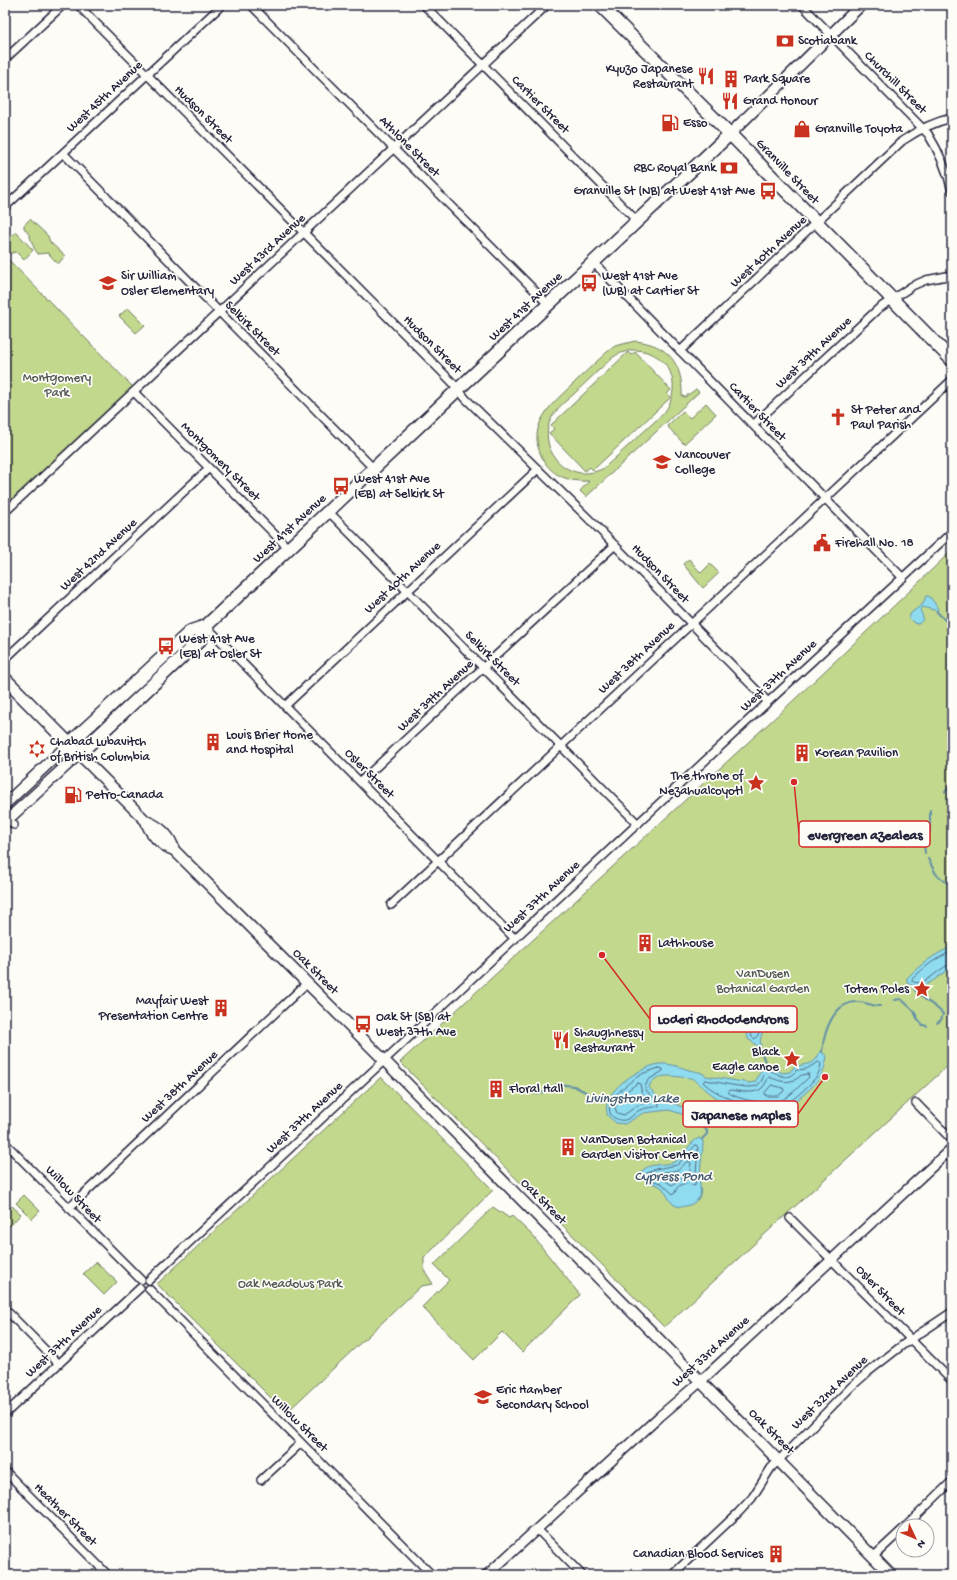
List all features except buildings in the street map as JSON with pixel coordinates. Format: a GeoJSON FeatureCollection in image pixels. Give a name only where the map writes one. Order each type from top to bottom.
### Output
{"type":"FeatureCollection","features":[{"type":"Feature","properties":{"kind":"main road","name":"Granville Street"},"geometry":{"type":"LineString","coordinates":[[600,5],[730,134],[952,360]]}},
{"type":"Feature","properties":{"kind":"main road","name":"West 41st Avenue"},"geometry":{"type":"LineString","coordinates":[[8,820],[200,640],[206,626],[638,222],[861,5]]}},
{"type":"Feature","properties":{"kind":"main road","name":"West 41st Avenue"},"geometry":{"type":"LineString","coordinates":[[5,804],[191,631],[206,626]]}},
{"type":"Feature","properties":{"kind":"main road","name":"Oak Street"},"geometry":{"type":"LineString","coordinates":[[5,679],[146,821],[155,824],[172,841],[174,850],[701,1380],[891,1575]]}},
{"type":"Feature","properties":{"kind":"street"},"geometry":{"type":"LineString","coordinates":[[5,59],[62,5]]}},
{"type":"Feature","properties":{"kind":"street","name":"Hudson Street"},"geometry":{"type":"LineString","coordinates":[[78,5],[458,390],[615,545],[768,702]]}},
{"type":"Feature","properties":{"kind":"street","name":"West 45th Avenue"},"geometry":{"type":"LineString","coordinates":[[5,207],[222,5]]}},
{"type":"Feature","properties":{"kind":"street","name":"Athlone Street"},"geometry":{"type":"LineString","coordinates":[[252,5],[548,305]]}},
{"type":"Feature","properties":{"kind":"street","name":"Cartier Street"},"geometry":{"type":"LineString","coordinates":[[424,5],[638,222]]}},
{"type":"Feature","properties":{"kind":"street","name":"West 43rd Avenue"},"geometry":{"type":"LineString","coordinates":[[5,512],[547,5]]}},
{"type":"Feature","properties":{"kind":"street","name":"Churchill Street"},"geometry":{"type":"LineString","coordinates":[[802,5],[928,134],[939,151],[947,170],[952,191]]}},
{"type":"Feature","properties":{"kind":"street","name":"West 40th Avenue"},"geometry":{"type":"LineString","coordinates":[[680,351],[902,141],[923,128],[942,120],[952,118]]}},
{"type":"Feature","properties":{"kind":"street","name":"Selkirk Street"},"geometry":{"type":"LineString","coordinates":[[63,154],[374,469]]}},
{"type":"Feature","properties":{"kind":"street","name":"Cartier Street"},"geometry":{"type":"LineString","coordinates":[[594,263],[903,578]]}},
{"type":"Feature","properties":{"kind":"street","name":"West 39th Avenue"},"geometry":{"type":"LineString","coordinates":[[753,425],[878,309],[912,286],[926,280],[952,275]]}},
{"type":"Feature","properties":{"kind":"street","name":"West 38th Avenue"},"geometry":{"type":"LineString","coordinates":[[391,905],[952,380]]}},
{"type":"Feature","properties":{"kind":"street","name":"Montgomery Street"},"geometry":{"type":"LineString","coordinates":[[134,392],[289,549]]}},
{"type":"Feature","properties":{"kind":"street","name":"West 42nd Avenue"},"geometry":{"type":"LineString","coordinates":[[5,659],[209,468]]}},
{"type":"Feature","properties":{"kind":"street","name":"West 40th Avenue"},"geometry":{"type":"LineString","coordinates":[[285,706],[538,469]]}},
{"type":"Feature","properties":{"kind":"street","name":"Selkirk Street"},"geometry":{"type":"LineString","coordinates":[[328,512],[638,824]]}},
{"type":"Feature","properties":{"kind":"street","name":"West 37th Avenue"},"geometry":{"type":"LineString","coordinates":[[149,1280],[952,532]]}},
{"type":"Feature","properties":{"kind":"street","name":"West 39th Avenue"},"geometry":{"type":"LineString","coordinates":[[360,782],[615,545]]}},
{"type":"Feature","properties":{"kind":"street","name":"Osler Street"},"geometry":{"type":"LineString","coordinates":[[206,626],[515,939]]}},
{"type":"Feature","properties":{"kind":"street","name":"West 38th Avenue"},"geometry":{"type":"LineString","coordinates":[[69,1208],[307,983]]}},
{"type":"Feature","properties":{"kind":"street"},"geometry":{"type":"LineString","coordinates":[[916,1103],[952,1140]]}},
{"type":"Feature","properties":{"kind":"street","name":"Willow Street"},"geometry":{"type":"LineString","coordinates":[[5,1143],[141,1280]]}},
{"type":"Feature","properties":{"kind":"street","name":"West 33rd Avenue"},"geometry":{"type":"LineString","coordinates":[[487,1575],[832,1260],[952,1148]]}},
{"type":"Feature","properties":{"kind":"street","name":"Osler Street"},"geometry":{"type":"LineString","coordinates":[[790,1218],[952,1381]]}},
{"type":"Feature","properties":{"kind":"street"},"geometry":{"type":"LineString","coordinates":[[141,1280],[149,1280],[151,1284],[149,1289],[144,1290],[140,1288],[139,1284],[141,1280]]}},
{"type":"Feature","properties":{"kind":"street","name":"West 37th Avenue"},"geometry":{"type":"LineString","coordinates":[[5,1414],[140,1288]]}},
{"type":"Feature","properties":{"kind":"street","name":"Willow Street"},"geometry":{"type":"LineString","coordinates":[[149,1289],[432,1575]]}},
{"type":"Feature","properties":{"kind":"street"},"geometry":{"type":"LineString","coordinates":[[5,1309],[59,1364]]}},
{"type":"Feature","properties":{"kind":"street","name":"West 32nd Avenue"},"geometry":{"type":"LineString","coordinates":[[672,1575],[742,1509],[758,1490],[771,1468],[868,1372],[910,1339],[952,1312]]}},
{"type":"Feature","properties":{"kind":"street"},"geometry":{"type":"LineString","coordinates":[[261,1480],[301,1443]]}},
{"type":"Feature","properties":{"kind":"street","name":"Heather Street"},"geometry":{"type":"LineString","coordinates":[[5,1472],[108,1575]]}},
{"type":"Feature","properties":{"kind":"street"},"geometry":{"type":"LineString","coordinates":[[914,1518],[952,1481]]}},
{"type":"Feature","properties":{"kind":"street"},"geometry":{"type":"LineString","coordinates":[[538,1528],[582,1575]]}},
{"type":"Feature","properties":{"kind":"street"},"geometry":{"type":"LineString","coordinates":[[873,1557],[895,1536]]}},
{"type":"Feature","properties":{"kind":"green space"},"geometry":{"type":"Polygon","coordinates":[[[30,219],[48,236],[50,242],[65,256],[58,264],[48,253],[38,254],[35,250],[29,234],[24,228],[24,225],[30,219]]]}},
{"type":"Feature","properties":{"kind":"green space"},"geometry":{"type":"Polygon","coordinates":[[[16,232],[33,250],[24,260],[16,252],[7,254],[5,252],[5,243],[16,232]]]}},
{"type":"Feature","properties":{"kind":"green space","name":"Montgomery Park"},"geometry":{"type":"Polygon","coordinates":[[[5,256],[133,387],[5,507],[5,256]]]}},
{"type":"Feature","properties":{"kind":"green space"},"geometry":{"type":"Polygon","coordinates":[[[128,308],[145,325],[136,333],[119,316],[128,308]]]}},
{"type":"Feature","properties":{"kind":"green space"},"geometry":{"type":"Polygon","coordinates":[[[635,341],[656,346],[665,351],[676,365],[680,374],[682,396],[685,397],[696,389],[699,392],[586,497],[580,491],[589,481],[577,481],[565,478],[555,473],[546,464],[540,452],[537,440],[538,430],[541,420],[554,402],[615,346],[635,341]],[[631,350],[618,354],[612,358],[556,411],[550,420],[548,427],[548,442],[553,455],[563,466],[573,471],[584,473],[594,472],[604,468],[664,413],[670,402],[673,391],[673,380],[669,370],[663,362],[655,355],[644,351],[631,350]]]}},
{"type":"Feature","properties":{"kind":"green space"},"geometry":{"type":"Polygon","coordinates":[[[628,352],[631,355],[635,352],[671,390],[667,394],[671,397],[593,470],[590,467],[585,471],[549,433],[554,429],[551,425],[628,352]]]}},
{"type":"Feature","properties":{"kind":"green space"},"geometry":{"type":"Polygon","coordinates":[[[706,403],[716,414],[684,444],[667,426],[683,411],[690,418],[706,403]]]}},
{"type":"Feature","properties":{"kind":"green space","name":"VanDusen Botanical Garden"},"geometry":{"type":"Polygon","coordinates":[[[952,550],[952,1062],[664,1327],[400,1062],[780,713],[952,550]]]}},
{"type":"Feature","properties":{"kind":"green space"},"geometry":{"type":"Polygon","coordinates":[[[689,559],[701,573],[710,564],[719,573],[703,588],[683,564],[689,559]]]}},
{"type":"Feature","properties":{"kind":"green space","name":"Oak Meadows Park"},"geometry":{"type":"Polygon","coordinates":[[[381,1077],[493,1190],[424,1258],[424,1270],[433,1284],[421,1286],[286,1413],[157,1284],[381,1077]]]}},
{"type":"Feature","properties":{"kind":"green space"},"geometry":{"type":"Polygon","coordinates":[[[24,1195],[40,1211],[32,1219],[16,1203],[24,1195]]]}},
{"type":"Feature","properties":{"kind":"green space"},"geometry":{"type":"Polygon","coordinates":[[[12,1206],[21,1214],[10,1226],[5,1221],[5,1213],[12,1206]]]}},
{"type":"Feature","properties":{"kind":"green space"},"geometry":{"type":"Polygon","coordinates":[[[493,1207],[509,1218],[512,1216],[532,1235],[580,1295],[522,1352],[502,1332],[474,1360],[422,1307],[449,1280],[434,1265],[493,1207]]]}},
{"type":"Feature","properties":{"kind":"green space"},"geometry":{"type":"Polygon","coordinates":[[[96,1262],[117,1282],[104,1295],[83,1274],[96,1262]]]}},
{"type":"Feature","properties":{"kind":"water"},"geometry":{"type":"Polygon","coordinates":[[[926,596],[929,596],[936,605],[938,611],[922,607],[920,610],[923,620],[917,624],[914,623],[909,618],[911,613],[923,604],[926,596]]]}},
{"type":"Feature","properties":{"kind":"water"},"geometry":{"type":"Polygon","coordinates":[[[952,947],[952,967],[925,985],[913,986],[907,983],[907,978],[922,964],[933,956],[952,947]]]}},
{"type":"Feature","properties":{"kind":"water"},"geometry":{"type":"Polygon","coordinates":[[[747,1008],[755,1010],[764,1019],[764,1027],[760,1040],[761,1046],[759,1047],[748,1039],[743,1024],[744,1012],[747,1008]]]}},
{"type":"Feature","properties":{"kind":"water","name":"Livingstone Lake"},"geometry":{"type":"Polygon","coordinates":[[[820,1051],[827,1056],[820,1078],[793,1104],[785,1109],[769,1112],[739,1107],[714,1096],[692,1078],[663,1076],[658,1077],[651,1083],[649,1087],[650,1089],[662,1101],[676,1104],[693,1113],[697,1116],[696,1118],[702,1125],[695,1123],[685,1115],[669,1110],[643,1113],[625,1124],[616,1123],[607,1114],[607,1103],[616,1088],[629,1077],[652,1066],[659,1064],[671,1065],[700,1072],[706,1076],[750,1083],[755,1082],[765,1066],[771,1066],[782,1073],[790,1072],[794,1067],[813,1062],[820,1051]]]}},
{"type":"Feature","properties":{"kind":"water","name":"Cypress Pond"},"geometry":{"type":"Polygon","coordinates":[[[699,1138],[703,1141],[700,1173],[700,1196],[695,1202],[688,1206],[676,1206],[671,1202],[660,1187],[645,1181],[640,1175],[650,1166],[674,1162],[681,1157],[695,1140],[699,1138]]]}},
{"type":"Feature","properties":{"kind":"waterway"},"geometry":{"type":"LineString","coordinates":[[937,612],[952,627]]}},
{"type":"Feature","properties":{"kind":"waterway"},"geometry":{"type":"LineString","coordinates":[[945,792],[948,788]]}},
{"type":"Feature","properties":{"kind":"waterway"},"geometry":{"type":"LineString","coordinates":[[925,853],[924,844],[930,831],[930,810]]}},
{"type":"Feature","properties":{"kind":"waterway"},"geometry":{"type":"LineString","coordinates":[[928,859],[936,874],[952,887]]}},
{"type":"Feature","properties":{"kind":"waterway"},"geometry":{"type":"LineString","coordinates":[[914,989],[943,1014],[941,1020],[937,1023]]}},
{"type":"Feature","properties":{"kind":"waterway"},"geometry":{"type":"LineString","coordinates":[[895,1000],[901,999],[914,1011],[917,1018],[923,1025],[927,1026]]}},
{"type":"Feature","properties":{"kind":"waterway"},"geometry":{"type":"LineString","coordinates":[[822,1052],[828,1026],[837,1011],[843,1006],[850,1003],[859,1002],[880,1006]]}},
{"type":"Feature","properties":{"kind":"waterway"},"geometry":{"type":"LineString","coordinates":[[759,1047],[767,1066]]}},
{"type":"Feature","properties":{"kind":"waterway","name":"Livingstone Lake"},"geometry":{"type":"LineString","coordinates":[[515,1091],[540,1094],[557,1084],[574,1086],[591,1095],[608,1101]]}},
{"type":"Feature","properties":{"kind":"waterway"},"geometry":{"type":"LineString","coordinates":[[702,1125],[707,1131],[707,1134],[702,1139]]}},
{"type":"Feature","properties":{"kind":"place","name":"Scotiabank"},"geometry":{"type":"Point","coordinates":[785,41]}},
{"type":"Feature","properties":{"kind":"place","name":"Kyuzo Japanese Restaurant"},"geometry":{"type":"Point","coordinates":[706,76]}},
{"type":"Feature","properties":{"kind":"place","name":"Park Square"},"geometry":{"type":"Point","coordinates":[731,79]}},
{"type":"Feature","properties":{"kind":"place","name":"Grand Honour"},"geometry":{"type":"Point","coordinates":[730,101]}},
{"type":"Feature","properties":{"kind":"place","name":"Esso"},"geometry":{"type":"Point","coordinates":[670,123]}},
{"type":"Feature","properties":{"kind":"place","name":"Granville Toyota"},"geometry":{"type":"Point","coordinates":[802,129]}},
{"type":"Feature","properties":{"kind":"place","name":"RBC Royal Bank"},"geometry":{"type":"Point","coordinates":[729,168]}},
{"type":"Feature","properties":{"kind":"place","name":"Granville St (NB) at West 41st Ave"},"geometry":{"type":"Point","coordinates":[768,191]}},
{"type":"Feature","properties":{"kind":"place","name":"Sir William Osler Elementary"},"geometry":{"type":"Point","coordinates":[108,283]}},
{"type":"Feature","properties":{"kind":"place","name":"West 41st Ave (WB) at Cartier St"},"geometry":{"type":"Point","coordinates":[589,283]}},
{"type":"Feature","properties":{"kind":"place","name":"St Peter and Paul Parish"},"geometry":{"type":"Point","coordinates":[838,417]}},
{"type":"Feature","properties":{"kind":"place","name":"Vancouver College"},"geometry":{"type":"Point","coordinates":[662,462]}},
{"type":"Feature","properties":{"kind":"place","name":"West 41st Ave (EB) at Selkirk St"},"geometry":{"type":"Point","coordinates":[341,486]}},
{"type":"Feature","properties":{"kind":"place","name":"Firehall No. 18"},"geometry":{"type":"Point","coordinates":[822,543]}},
{"type":"Feature","properties":{"kind":"place","name":"West 41st Ave (EB) at Osler St"},"geometry":{"type":"Point","coordinates":[166,646]}},
{"type":"Feature","properties":{"kind":"place","name":"Louis Brier Home and Hospital"},"geometry":{"type":"Point","coordinates":[213,742]}},
{"type":"Feature","properties":{"kind":"place","name":"Chabad Lubavitch of British Columbia"},"geometry":{"type":"Point","coordinates":[37,749]}},
{"type":"Feature","properties":{"kind":"place","name":"Korean Pavilion"},"geometry":{"type":"Point","coordinates":[802,753]}},
{"type":"Feature","properties":{"kind":"place","name":"evergreen azealeas"},"geometry":{"type":"Point","coordinates":[794,782]}},
{"type":"Feature","properties":{"kind":"place","name":"The throne of Nezahualcoyotl"},"geometry":{"type":"Point","coordinates":[756,783]}},
{"type":"Feature","properties":{"kind":"place","name":"Petro-Canada"},"geometry":{"type":"Point","coordinates":[73,795]}},
{"type":"Feature","properties":{"kind":"place","name":"Lathhouse"},"geometry":{"type":"Point","coordinates":[645,943]}},
{"type":"Feature","properties":{"kind":"place","name":"Loderi Rhododendrons"},"geometry":{"type":"Point","coordinates":[602,955]}},
{"type":"Feature","properties":{"kind":"place","name":"Totem Poles"},"geometry":{"type":"Point","coordinates":[922,989]}},
{"type":"Feature","properties":{"kind":"place","name":"Mayfair West Presentation Centre"},"geometry":{"type":"Point","coordinates":[221,1008]}},
{"type":"Feature","properties":{"kind":"place","name":"Oak St (SB) at West 37th Ave"},"geometry":{"type":"Point","coordinates":[363,1024]}},
{"type":"Feature","properties":{"kind":"place","name":"Shaughnessy Restaurant"},"geometry":{"type":"Point","coordinates":[561,1040]}},
{"type":"Feature","properties":{"kind":"place","name":"Black Eagle canoe"},"geometry":{"type":"Point","coordinates":[792,1059]}},
{"type":"Feature","properties":{"kind":"place","name":"Japanese maples"},"geometry":{"type":"Point","coordinates":[825,1077]}},
{"type":"Feature","properties":{"kind":"place","name":"Floral Hall"},"geometry":{"type":"Point","coordinates":[496,1089]}},
{"type":"Feature","properties":{"kind":"place","name":"VanDusen Botanical Garden Visitor Centre"},"geometry":{"type":"Point","coordinates":[568,1147]}},
{"type":"Feature","properties":{"kind":"place","name":"Eric Hamber Secondary School"},"geometry":{"type":"Point","coordinates":[483,1397]}},
{"type":"Feature","properties":{"kind":"place","name":"Canadian Blood Services"},"geometry":{"type":"Point","coordinates":[776,1554]}}]}
